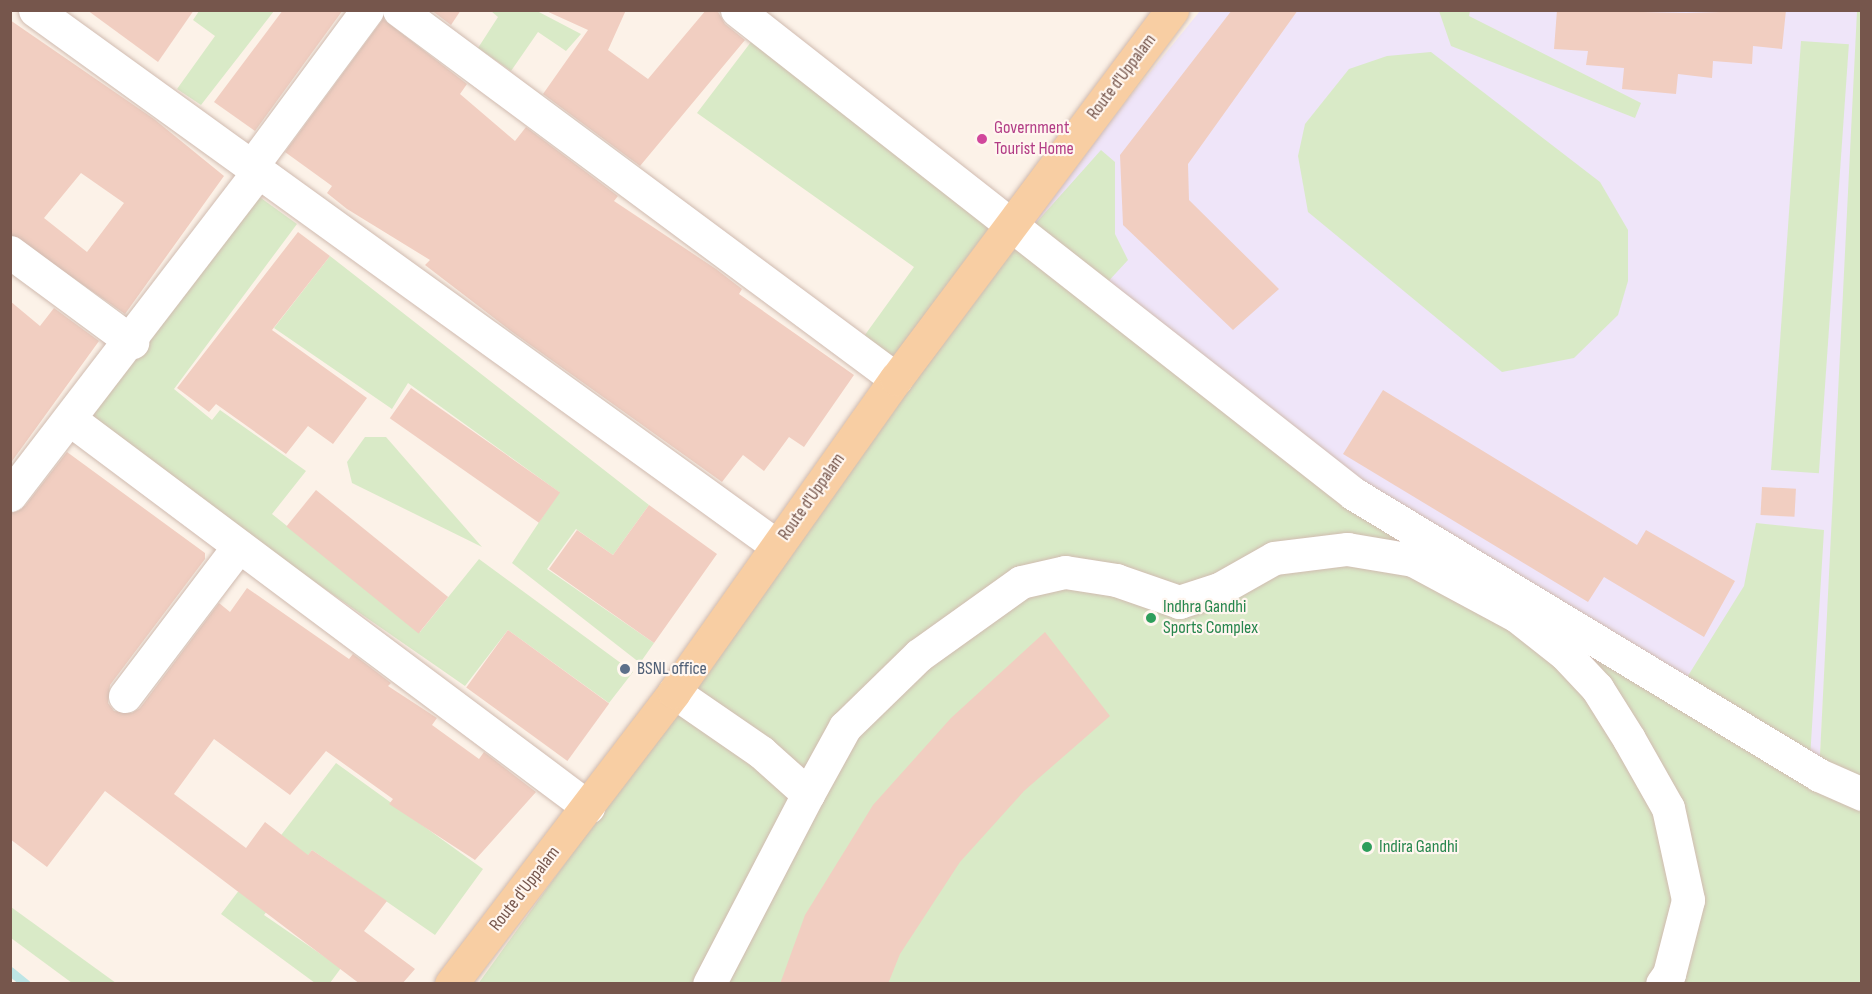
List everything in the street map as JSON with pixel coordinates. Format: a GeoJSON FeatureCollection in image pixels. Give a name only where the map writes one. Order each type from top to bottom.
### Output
{"type":"FeatureCollection","features":[{"type":"Feature","properties":{"kind":"main road","name":"Route d'Uppalam"},"geometry":{"type":"LineString","coordinates":[[451,984],[674,692],[896,379],[1172,10]]}},
{"type":"Feature","properties":{"kind":"street"},"geometry":{"type":"LineString","coordinates":[[35,10],[777,546]]}},
{"type":"Feature","properties":{"kind":"street"},"geometry":{"type":"LineString","coordinates":[[10,495],[132,342],[366,10]]}},
{"type":"Feature","properties":{"kind":"street"},"geometry":{"type":"LineString","coordinates":[[399,10],[896,379]]}},
{"type":"Feature","properties":{"kind":"street"},"geometry":{"type":"LineString","coordinates":[[737,10],[1354,494],[1819,775],[1862,794]]}},
{"type":"Feature","properties":{"kind":"street"},"geometry":{"type":"LineString","coordinates":[[10,252],[132,342]]}},
{"type":"Feature","properties":{"kind":"street"},"geometry":{"type":"LineString","coordinates":[[71,420],[588,807]]}},
{"type":"Feature","properties":{"kind":"street"},"geometry":{"type":"LineString","coordinates":[[125,696],[239,546]]}},
{"type":"Feature","properties":{"kind":"street"},"geometry":{"type":"LineString","coordinates":[[709,984],[808,794],[846,727],[919,654],[1021,582],[1065,572],[1116,580],[1179,602],[1219,589],[1274,558],[1347,549],[1413,560],[1516,616],[1565,654],[1597,688],[1668,808],[1688,900],[1669,974],[1662,984]]}},
{"type":"Feature","properties":{"kind":"street"},"geometry":{"type":"LineString","coordinates":[[674,692],[761,752],[808,794]]}},
{"type":"Feature","properties":{"kind":"shaded area"},"geometry":{"type":"Polygon","coordinates":[[[1200,11],[1860,11],[1819,775],[1591,638],[1178,359],[1025,226],[1200,11]]]}},
{"type":"Feature","properties":{"kind":"green space"},"geometry":{"type":"Polygon","coordinates":[[[199,11],[274,11],[201,105],[177,89],[215,36],[193,20],[199,11]]]}},
{"type":"Feature","properties":{"kind":"green space"},"geometry":{"type":"Polygon","coordinates":[[[491,11],[537,11],[581,34],[566,51],[538,32],[511,71],[478,48],[498,17],[491,11]]]}},
{"type":"Feature","properties":{"kind":"green space"},"geometry":{"type":"Polygon","coordinates":[[[1439,11],[1470,11],[1469,16],[1641,103],[1635,118],[1451,46],[1439,11]]]}},
{"type":"Feature","properties":{"kind":"green space","name":"Indhra Gandhi Sports Complex"},"geometry":{"type":"Polygon","coordinates":[[[1857,11],[1861,11],[1861,983],[478,984],[1015,239],[1354,494],[1819,775],[1857,11]]]}},
{"type":"Feature","properties":{"kind":"green space"},"geometry":{"type":"Polygon","coordinates":[[[754,38],[997,227],[896,362],[862,339],[914,267],[697,113],[754,38]]]}},
{"type":"Feature","properties":{"kind":"green space"},"geometry":{"type":"Polygon","coordinates":[[[1801,41],[1849,44],[1819,473],[1771,470],[1801,41]]]}},
{"type":"Feature","properties":{"kind":"green space"},"geometry":{"type":"Polygon","coordinates":[[[1431,52],[1600,182],[1628,230],[1628,281],[1618,315],[1574,358],[1502,372],[1308,212],[1298,156],[1305,124],[1349,69],[1387,56],[1431,52]]]}},
{"type":"Feature","properties":{"kind":"green space"},"geometry":{"type":"Polygon","coordinates":[[[1101,150],[1115,162],[1115,234],[1128,260],[1104,286],[1035,224],[1101,150]]]}},
{"type":"Feature","properties":{"kind":"green space"},"geometry":{"type":"Polygon","coordinates":[[[250,190],[297,224],[174,389],[212,420],[220,410],[306,471],[272,514],[420,632],[479,559],[633,672],[609,703],[508,630],[465,686],[80,419],[250,190]]]}},
{"type":"Feature","properties":{"kind":"green space"},"geometry":{"type":"Polygon","coordinates":[[[330,256],[649,505],[613,555],[576,529],[547,569],[654,643],[640,663],[512,563],[559,492],[408,383],[392,409],[274,328],[330,256]]]}},
{"type":"Feature","properties":{"kind":"green space"},"geometry":{"type":"Polygon","coordinates":[[[365,437],[386,437],[482,547],[352,483],[347,462],[365,437]]]}},
{"type":"Feature","properties":{"kind":"green space"},"geometry":{"type":"Polygon","coordinates":[[[1756,523],[1824,530],[1810,759],[1686,679],[1744,586],[1756,523]]]}},
{"type":"Feature","properties":{"kind":"green space"},"geometry":{"type":"Polygon","coordinates":[[[336,763],[483,869],[435,935],[312,850],[264,915],[341,968],[330,983],[315,983],[221,914],[336,763]]]}},
{"type":"Feature","properties":{"kind":"green space"},"geometry":{"type":"Polygon","coordinates":[[[11,907],[116,983],[72,983],[11,938],[11,907]]]}},
{"type":"Feature","properties":{"kind":"building"},"geometry":{"type":"Polygon","coordinates":[[[87,10],[194,10],[158,62],[87,10]]]}},
{"type":"Feature","properties":{"kind":"building"},"geometry":{"type":"Polygon","coordinates":[[[283,10],[343,10],[255,131],[214,102],[283,10]]]}},
{"type":"Feature","properties":{"kind":"building"},"geometry":{"type":"Polygon","coordinates":[[[431,10],[461,10],[451,25],[431,10]]]}},
{"type":"Feature","properties":{"kind":"building"},"geometry":{"type":"Polygon","coordinates":[[[544,10],[626,10],[608,50],[648,79],[706,10],[717,10],[725,24],[745,40],[640,166],[543,94],[588,30],[544,10]]]}},
{"type":"Feature","properties":{"kind":"building"},"geometry":{"type":"Polygon","coordinates":[[[1232,10],[1298,10],[1188,164],[1189,200],[1279,289],[1233,330],[1123,225],[1120,155],[1232,10]]]}},
{"type":"Feature","properties":{"kind":"building"},"geometry":{"type":"Polygon","coordinates":[[[1557,10],[1686,13],[1786,10],[1782,49],[1753,46],[1752,64],[1713,61],[1712,78],[1678,74],[1676,94],[1622,89],[1624,68],[1586,65],[1588,51],[1554,49],[1557,10]]]}},
{"type":"Feature","properties":{"kind":"building"},"geometry":{"type":"Polygon","coordinates":[[[383,19],[467,84],[460,94],[515,141],[526,127],[618,196],[614,201],[716,269],[742,289],[739,294],[854,375],[804,447],[789,437],[764,471],[743,455],[722,482],[515,334],[425,265],[430,260],[347,209],[327,193],[332,186],[285,152],[383,19]]]}},
{"type":"Feature","properties":{"kind":"building"},"geometry":{"type":"Polygon","coordinates":[[[10,20],[154,119],[224,176],[125,314],[10,234],[10,20]],[[81,173],[44,218],[87,252],[124,203],[81,173]]]}},
{"type":"Feature","properties":{"kind":"building"},"geometry":{"type":"Polygon","coordinates":[[[298,232],[330,256],[272,330],[367,398],[333,444],[308,426],[286,454],[216,404],[209,412],[177,388],[298,232]]]}},
{"type":"Feature","properties":{"kind":"building"},"geometry":{"type":"Polygon","coordinates":[[[10,301],[40,326],[54,308],[99,341],[10,464],[10,301]]]}},
{"type":"Feature","properties":{"kind":"building"},"geometry":{"type":"Polygon","coordinates":[[[411,388],[560,492],[539,523],[390,418],[411,388]]]}},
{"type":"Feature","properties":{"kind":"building"},"geometry":{"type":"Polygon","coordinates":[[[1383,390],[1637,545],[1646,530],[1735,581],[1704,637],[1604,577],[1588,602],[1343,454],[1383,390]]]}},
{"type":"Feature","properties":{"kind":"building"},"geometry":{"type":"Polygon","coordinates":[[[67,452],[205,553],[205,559],[110,685],[108,703],[114,711],[132,713],[140,708],[219,603],[230,612],[247,588],[349,659],[353,654],[391,683],[388,686],[437,718],[432,725],[479,759],[484,752],[536,792],[475,860],[389,804],[393,799],[326,751],[290,795],[214,739],[174,794],[246,848],[265,822],[308,855],[312,850],[387,901],[364,931],[415,969],[402,984],[360,984],[105,791],[47,867],[10,839],[10,513],[25,506],[67,452]]]}},
{"type":"Feature","properties":{"kind":"building"},"geometry":{"type":"Polygon","coordinates":[[[1762,487],[1796,489],[1794,517],[1761,515],[1762,487]]]}},
{"type":"Feature","properties":{"kind":"building"},"geometry":{"type":"Polygon","coordinates":[[[316,490],[448,597],[419,634],[286,527],[316,490]]]}},
{"type":"Feature","properties":{"kind":"building"},"geometry":{"type":"Polygon","coordinates":[[[649,505],[717,554],[654,643],[549,569],[577,530],[613,555],[649,505]]]}},
{"type":"Feature","properties":{"kind":"building"},"geometry":{"type":"Polygon","coordinates":[[[508,630],[609,703],[567,761],[466,687],[508,630]]]}},
{"type":"Feature","properties":{"kind":"building"},"geometry":{"type":"Polygon","coordinates":[[[1045,632],[1110,716],[1024,791],[960,862],[900,954],[888,984],[780,984],[805,915],[873,805],[951,718],[1045,632]]]}},
{"type":"Feature","properties":{"kind":"waterway"},"geometry":{"type":"LineString","coordinates":[[10,971],[26,984]]}},
{"type":"Feature","properties":{"kind":"place","name":"Government Tourist Home"},"geometry":{"type":"Point","coordinates":[982,139]}},
{"type":"Feature","properties":{"kind":"place","name":"Indhra Gandhi Sports Complex"},"geometry":{"type":"Point","coordinates":[1151,618]}},
{"type":"Feature","properties":{"kind":"place","name":"BSNL office"},"geometry":{"type":"Point","coordinates":[625,669]}},
{"type":"Feature","properties":{"kind":"place","name":"Indira Gandhi"},"geometry":{"type":"Point","coordinates":[1367,847]}}]}
